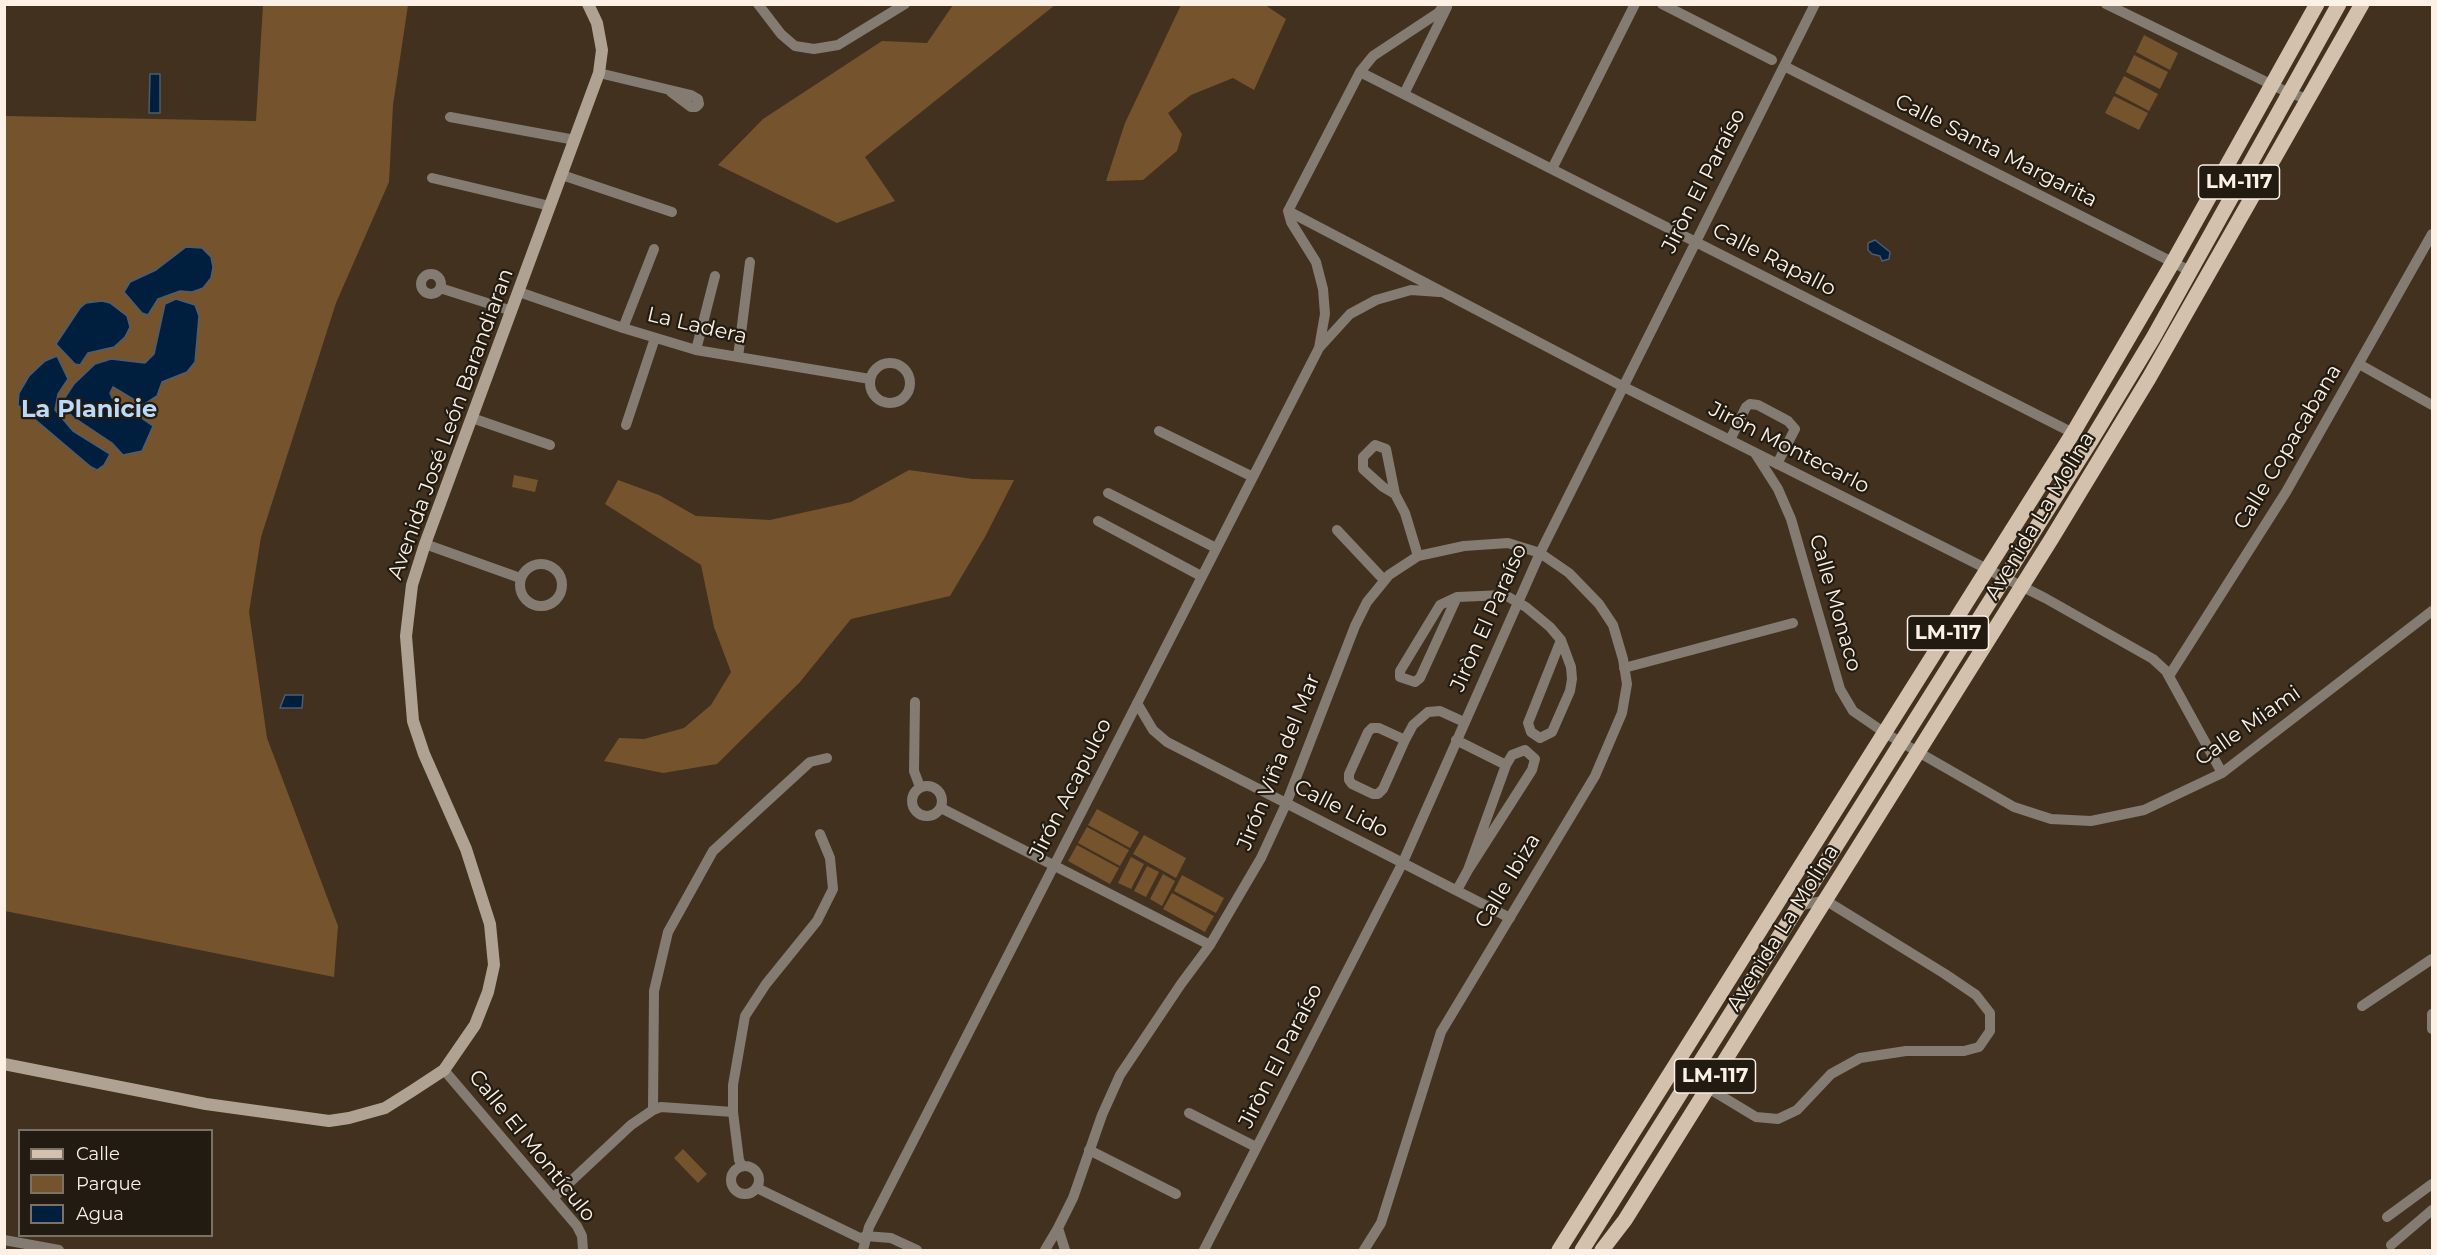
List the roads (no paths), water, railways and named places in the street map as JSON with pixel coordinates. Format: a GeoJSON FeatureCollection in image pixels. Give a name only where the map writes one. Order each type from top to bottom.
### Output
{"type":"FeatureCollection","features":[{"type":"Feature","properties":{"kind":"main road","name":"Avenida La Molina"},"geometry":{"type":"LineString","coordinates":[[1561,1247],[2073,433],[2173,262],[2317,4]]}},
{"type":"Feature","properties":{"kind":"main road"},"geometry":{"type":"LineString","coordinates":[[2328,4],[2329,23]]}},
{"type":"Feature","properties":{"kind":"main road","name":"Avenida La Molina"},"geometry":{"type":"LineString","coordinates":[[1582,1251],[2098,429],[2190,271],[2339,4]]}},
{"type":"Feature","properties":{"kind":"main road","name":"Avenida La Molina"},"geometry":{"type":"LineString","coordinates":[[1602,1251],[1625,1221],[2022,587],[2149,378],[2362,4]]}},
{"type":"Feature","properties":{"kind":"main road"},"geometry":{"type":"LineString","coordinates":[[1561,1247],[1628,1178]]}},
{"type":"Feature","properties":{"kind":"street","name":"Avenida José León Barandiaran"},"geometry":{"type":"LineString","coordinates":[[4,1064],[206,1104],[328,1121],[385,1108],[444,1070],[475,1025],[488,992],[494,964],[487,912],[466,849],[424,754],[413,721],[406,636],[412,585],[425,544],[599,73],[602,50],[597,23],[588,4]]}},
{"type":"Feature","properties":{"kind":"street"},"geometry":{"type":"LineString","coordinates":[[758,4],[781,34],[795,46],[814,49],[838,45],[904,4]]}},
{"type":"Feature","properties":{"kind":"street"},"geometry":{"type":"LineString","coordinates":[[1288,211],[1360,72],[1373,56],[1438,13],[1447,4]]}},
{"type":"Feature","properties":{"kind":"street"},"geometry":{"type":"LineString","coordinates":[[1404,94],[1447,4]]}},
{"type":"Feature","properties":{"kind":"street"},"geometry":{"type":"LineString","coordinates":[[1552,169],[1635,4]]}},
{"type":"Feature","properties":{"kind":"street"},"geometry":{"type":"LineString","coordinates":[[1662,4],[1772,60]]}},
{"type":"Feature","properties":{"kind":"street","name":"Jiròn El Paraíso"},"geometry":{"type":"LineString","coordinates":[[1204,1251],[1403,862],[1540,553],[1815,4]]}},
{"type":"Feature","properties":{"kind":"street"},"geometry":{"type":"LineString","coordinates":[[2106,4],[2289,93],[2308,99]]}},
{"type":"Feature","properties":{"kind":"street","name":"Calle Santa Margarita"},"geometry":{"type":"LineString","coordinates":[[1784,66],[2190,271]]}},
{"type":"Feature","properties":{"kind":"street","name":"Calle Rapallo"},"geometry":{"type":"LineString","coordinates":[[1360,72],[2073,433]]}},
{"type":"Feature","properties":{"kind":"street"},"geometry":{"type":"LineString","coordinates":[[599,73],[671,92]]}},
{"type":"Feature","properties":{"kind":"street"},"geometry":{"type":"LineString","coordinates":[[450,117],[575,140]]}},
{"type":"Feature","properties":{"kind":"street"},"geometry":{"type":"LineString","coordinates":[[562,175],[672,212]]}},
{"type":"Feature","properties":{"kind":"street"},"geometry":{"type":"LineString","coordinates":[[432,178],[550,206]]}},
{"type":"Feature","properties":{"kind":"street","name":"Jirón Montecarlo"},"geometry":{"type":"LineString","coordinates":[[1288,211],[1622,386],[1987,571],[2045,598],[2153,659],[2169,676],[2222,772]]}},
{"type":"Feature","properties":{"kind":"street","name":"Jirón Acapulco"},"geometry":{"type":"LineString","coordinates":[[1288,211],[1291,222],[1316,262],[1323,289],[1325,314],[1319,348]]}},
{"type":"Feature","properties":{"kind":"street","name":"Calle Copacabana"},"geometry":{"type":"LineString","coordinates":[[2169,676],[2286,492],[2433,234]]}},
{"type":"Feature","properties":{"kind":"street"},"geometry":{"type":"LineString","coordinates":[[623,328],[654,249]]}},
{"type":"Feature","properties":{"kind":"street"},"geometry":{"type":"LineString","coordinates":[[738,357],[750,261]]}},
{"type":"Feature","properties":{"kind":"street"},"geometry":{"type":"LineString","coordinates":[[696,350],[715,276]]}},
{"type":"Feature","properties":{"kind":"street"},"geometry":{"type":"LineString","coordinates":[[440,288],[512,311]]}},
{"type":"Feature","properties":{"kind":"street","name":"Jirón Acapulco"},"geometry":{"type":"LineString","coordinates":[[864,1242],[1053,866],[1319,348],[1350,314],[1376,300],[1411,290],[1444,292]]}},
{"type":"Feature","properties":{"kind":"street","name":"La Ladera"},"geometry":{"type":"LineString","coordinates":[[519,292],[623,328],[696,350],[870,379]]}},
{"type":"Feature","properties":{"kind":"street"},"geometry":{"type":"LineString","coordinates":[[626,424],[655,338]]}},
{"type":"Feature","properties":{"kind":"street"},"geometry":{"type":"LineString","coordinates":[[2359,364],[2433,405]]}},
{"type":"Feature","properties":{"kind":"street"},"geometry":{"type":"LineString","coordinates":[[1730,440],[1746,407],[1749,404],[1758,405],[1788,421],[1795,429],[1777,464]]}},
{"type":"Feature","properties":{"kind":"street"},"geometry":{"type":"LineString","coordinates":[[472,418],[550,445]]}},
{"type":"Feature","properties":{"kind":"street"},"geometry":{"type":"LineString","coordinates":[[1159,431],[1253,477]]}},
{"type":"Feature","properties":{"kind":"street","name":"Calle Monaco"},"geometry":{"type":"LineString","coordinates":[[1755,453],[1778,489],[1791,519],[1843,696],[1859,717],[1902,742]]}},
{"type":"Feature","properties":{"kind":"street"},"geometry":{"type":"LineString","coordinates":[[1108,493],[1216,548]]}},
{"type":"Feature","properties":{"kind":"street"},"geometry":{"type":"LineString","coordinates":[[1395,494],[1405,513],[1418,556]]}},
{"type":"Feature","properties":{"kind":"street"},"geometry":{"type":"LineString","coordinates":[[1098,521],[1202,576]]}},
{"type":"Feature","properties":{"kind":"street"},"geometry":{"type":"LineString","coordinates":[[1336,530],[1384,580]]}},
{"type":"Feature","properties":{"kind":"street","name":"Jirón Viña del Mar"},"geometry":{"type":"LineString","coordinates":[[1045,1251],[1073,1198],[1089,1150],[1120,1075],[1174,993],[1210,945],[1261,858],[1286,804],[1355,626],[1367,602],[1384,580],[1418,556],[1464,546],[1508,543],[1540,553]]}},
{"type":"Feature","properties":{"kind":"street"},"geometry":{"type":"LineString","coordinates":[[425,544],[520,578]]}},
{"type":"Feature","properties":{"kind":"street","name":"Calle Ibiza"},"geometry":{"type":"LineString","coordinates":[[1364,1251],[1381,1223],[1441,1032],[1595,776],[1622,713],[1627,684],[1613,626],[1599,604],[1569,573],[1540,553]]}},
{"type":"Feature","properties":{"kind":"street"},"geometry":{"type":"LineString","coordinates":[[544,564],[557,570],[562,591],[554,602],[541,607],[534,606],[523,598],[519,585],[520,578],[530,567],[544,564]]}},
{"type":"Feature","properties":{"kind":"street"},"geometry":{"type":"LineString","coordinates":[[1457,597],[1420,678],[1415,682],[1401,677],[1400,671],[1440,605],[1457,597],[1499,595],[1517,602],[1550,627],[1561,640],[1571,667],[1570,691],[1552,732],[1540,738],[1531,732],[1528,723],[1561,640]]}},
{"type":"Feature","properties":{"kind":"street","name":"Calle Miami"},"geometry":{"type":"LineString","coordinates":[[1902,742],[2014,807],[2051,819],[2091,821],[2144,810],[2222,772],[2433,611]]}},
{"type":"Feature","properties":{"kind":"street"},"geometry":{"type":"LineString","coordinates":[[1624,668],[1793,623]]}},
{"type":"Feature","properties":{"kind":"street"},"geometry":{"type":"LineString","coordinates":[[915,702],[914,771],[920,788]]}},
{"type":"Feature","properties":{"kind":"street","name":"Calle Lido"},"geometry":{"type":"LineString","coordinates":[[1137,703],[1150,726],[1161,737],[1286,804],[1510,918]]}},
{"type":"Feature","properties":{"kind":"street"},"geometry":{"type":"LineString","coordinates":[[1405,740],[1378,728],[1372,728],[1349,774],[1352,784],[1378,794],[1383,789],[1413,725],[1428,712],[1440,711],[1464,722]]}},
{"type":"Feature","properties":{"kind":"street"},"geometry":{"type":"LineString","coordinates":[[1456,740],[1506,765]]}},
{"type":"Feature","properties":{"kind":"street"},"geometry":{"type":"LineString","coordinates":[[1457,890],[1533,770],[1535,759],[1525,750],[1518,751],[1506,765],[1468,870]]}},
{"type":"Feature","properties":{"kind":"street"},"geometry":{"type":"LineString","coordinates":[[653,1110],[654,991],[668,932],[713,851],[810,762],[827,758]]}},
{"type":"Feature","properties":{"kind":"street"},"geometry":{"type":"LineString","coordinates":[[930,786],[938,790],[942,799],[940,808],[929,816],[916,812],[912,799],[920,788],[930,786]]}},
{"type":"Feature","properties":{"kind":"street"},"geometry":{"type":"LineString","coordinates":[[940,808],[1210,945]]}},
{"type":"Feature","properties":{"kind":"street"},"geometry":{"type":"LineString","coordinates":[[742,1166],[739,1160],[733,1112],[733,1085],[746,1016],[766,984],[818,921],[833,889],[830,858],[820,834]]}},
{"type":"Feature","properties":{"kind":"street"},"geometry":{"type":"LineString","coordinates":[[1708,1088],[1756,1117],[1778,1119],[1797,1110],[1831,1074],[1860,1058],[1906,1051],[1964,1051],[1979,1047],[1990,1031],[1990,1013],[1976,995],[1825,900],[1799,906]]}},
{"type":"Feature","properties":{"kind":"street"},"geometry":{"type":"LineString","coordinates":[[2362,1006],[2433,959]]}},
{"type":"Feature","properties":{"kind":"street"},"geometry":{"type":"LineString","coordinates":[[2433,1014],[2433,1029]]}},
{"type":"Feature","properties":{"kind":"street"},"geometry":{"type":"LineString","coordinates":[[4,1070],[20,1067]]}},
{"type":"Feature","properties":{"kind":"street","name":"Calle El Montículo"},"geometry":{"type":"LineString","coordinates":[[444,1070],[580,1231],[582,1251]]}},
{"type":"Feature","properties":{"kind":"street"},"geometry":{"type":"LineString","coordinates":[[552,1198],[631,1125],[653,1110],[661,1107],[733,1112]]}},
{"type":"Feature","properties":{"kind":"street"},"geometry":{"type":"LineString","coordinates":[[1189,1113],[1256,1147]]}},
{"type":"Feature","properties":{"kind":"street"},"geometry":{"type":"LineString","coordinates":[[1089,1150],[1176,1194]]}},
{"type":"Feature","properties":{"kind":"street"},"geometry":{"type":"LineString","coordinates":[[742,1166],[753,1168],[759,1177],[757,1188],[748,1194],[738,1192],[732,1183],[733,1172],[742,1166]]}},
{"type":"Feature","properties":{"kind":"street"},"geometry":{"type":"LineString","coordinates":[[2387,1217],[2433,1184]]}},
{"type":"Feature","properties":{"kind":"street"},"geometry":{"type":"LineString","coordinates":[[757,1188],[864,1242],[891,1238],[917,1251]]}},
{"type":"Feature","properties":{"kind":"street"},"geometry":{"type":"LineString","coordinates":[[2391,1245],[2433,1210]]}},
{"type":"Feature","properties":{"kind":"street"},"geometry":{"type":"LineString","coordinates":[[1058,1228],[1065,1251]]}},
{"type":"Feature","properties":{"kind":"street"},"geometry":{"type":"LineString","coordinates":[[4,1240],[59,1251]]}},
{"type":"Feature","properties":{"kind":"water"},"geometry":{"type":"Polygon","coordinates":[[[150,74],[160,74],[160,113],[149,113],[150,74]]]}},
{"type":"Feature","properties":{"kind":"water"},"geometry":{"type":"Polygon","coordinates":[[[1875,240],[1890,252],[1889,259],[1882,261],[1880,256],[1868,250],[1868,243],[1875,240]]]}},
{"type":"Feature","properties":{"kind":"water"},"geometry":{"type":"Polygon","coordinates":[[[186,247],[202,248],[211,257],[213,267],[211,278],[203,288],[192,292],[180,291],[158,299],[148,315],[142,313],[124,292],[130,282],[156,270],[186,247]]]}},
{"type":"Feature","properties":{"kind":"water"},"geometry":{"type":"Polygon","coordinates":[[[176,299],[195,305],[199,316],[195,362],[187,372],[162,382],[157,396],[143,405],[113,387],[110,393],[112,398],[153,426],[142,451],[123,455],[112,443],[73,417],[65,409],[64,399],[74,384],[95,364],[111,359],[145,363],[154,354],[165,304],[176,299]]]}},
{"type":"Feature","properties":{"kind":"water"},"geometry":{"type":"Polygon","coordinates":[[[102,301],[110,303],[127,316],[130,327],[125,337],[114,347],[88,353],[80,365],[75,364],[56,344],[80,308],[86,303],[102,301]]]}},
{"type":"Feature","properties":{"kind":"water"},"geometry":{"type":"Polygon","coordinates":[[[57,356],[68,379],[58,394],[55,410],[73,431],[110,454],[104,465],[97,470],[18,405],[19,393],[29,376],[45,361],[57,356]]]}},
{"type":"Feature","properties":{"kind":"water"},"geometry":{"type":"Polygon","coordinates":[[[285,695],[303,695],[302,708],[280,708],[285,695]]]}},
{"type":"Feature","properties":{"kind":"district","name":"La Planicie"},"geometry":{"type":"Point","coordinates":[89,410]}}]}
